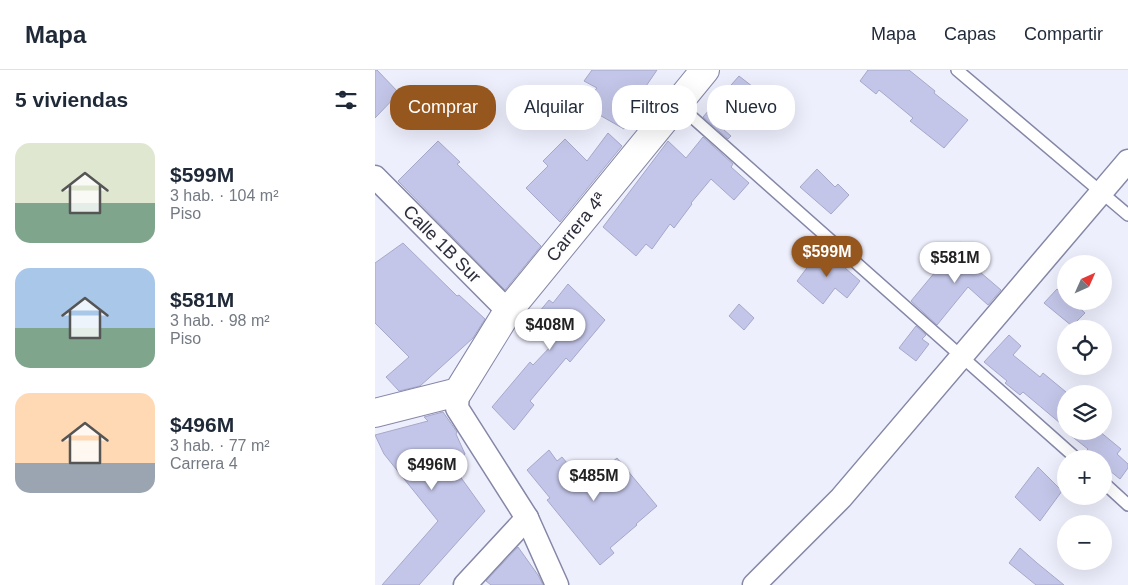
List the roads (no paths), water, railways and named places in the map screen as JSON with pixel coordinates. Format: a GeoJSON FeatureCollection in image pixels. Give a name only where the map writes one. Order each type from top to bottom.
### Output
{"type":"FeatureCollection","features":[{"type":"Feature","properties":{"kind":"street","name":"Carrera 4ª"},"geometry":{"type":"LineString","coordinates":[[690,85],[699,72]]}},
{"type":"Feature","properties":{"kind":"street","name":"Carrera 4ª"},"geometry":{"type":"LineString","coordinates":[[458,392],[508,311],[655,130]]}},
{"type":"Feature","properties":{"kind":"street"},"geometry":{"type":"LineString","coordinates":[[754,585],[841,498],[1128,161]]}},
{"type":"Feature","properties":{"kind":"street","name":"Calle 1B Sur"},"geometry":{"type":"LineString","coordinates":[[375,177],[508,311]]}},
{"type":"Feature","properties":{"kind":"street"},"geometry":{"type":"LineString","coordinates":[[375,414],[458,392],[457,408],[527,518],[557,585]]}},
{"type":"Feature","properties":{"kind":"street"},"geometry":{"type":"LineString","coordinates":[[465,585],[527,518]]}},
{"type":"Feature","properties":{"kind":"lane"},"geometry":{"type":"LineString","coordinates":[[957,70],[1128,215]]}},
{"type":"Feature","properties":{"kind":"lane"},"geometry":{"type":"LineString","coordinates":[[697,122],[1067,450]]}},
{"type":"Feature","properties":{"kind":"lane"},"geometry":{"type":"LineString","coordinates":[[1112,490],[1128,505]]}}]}
